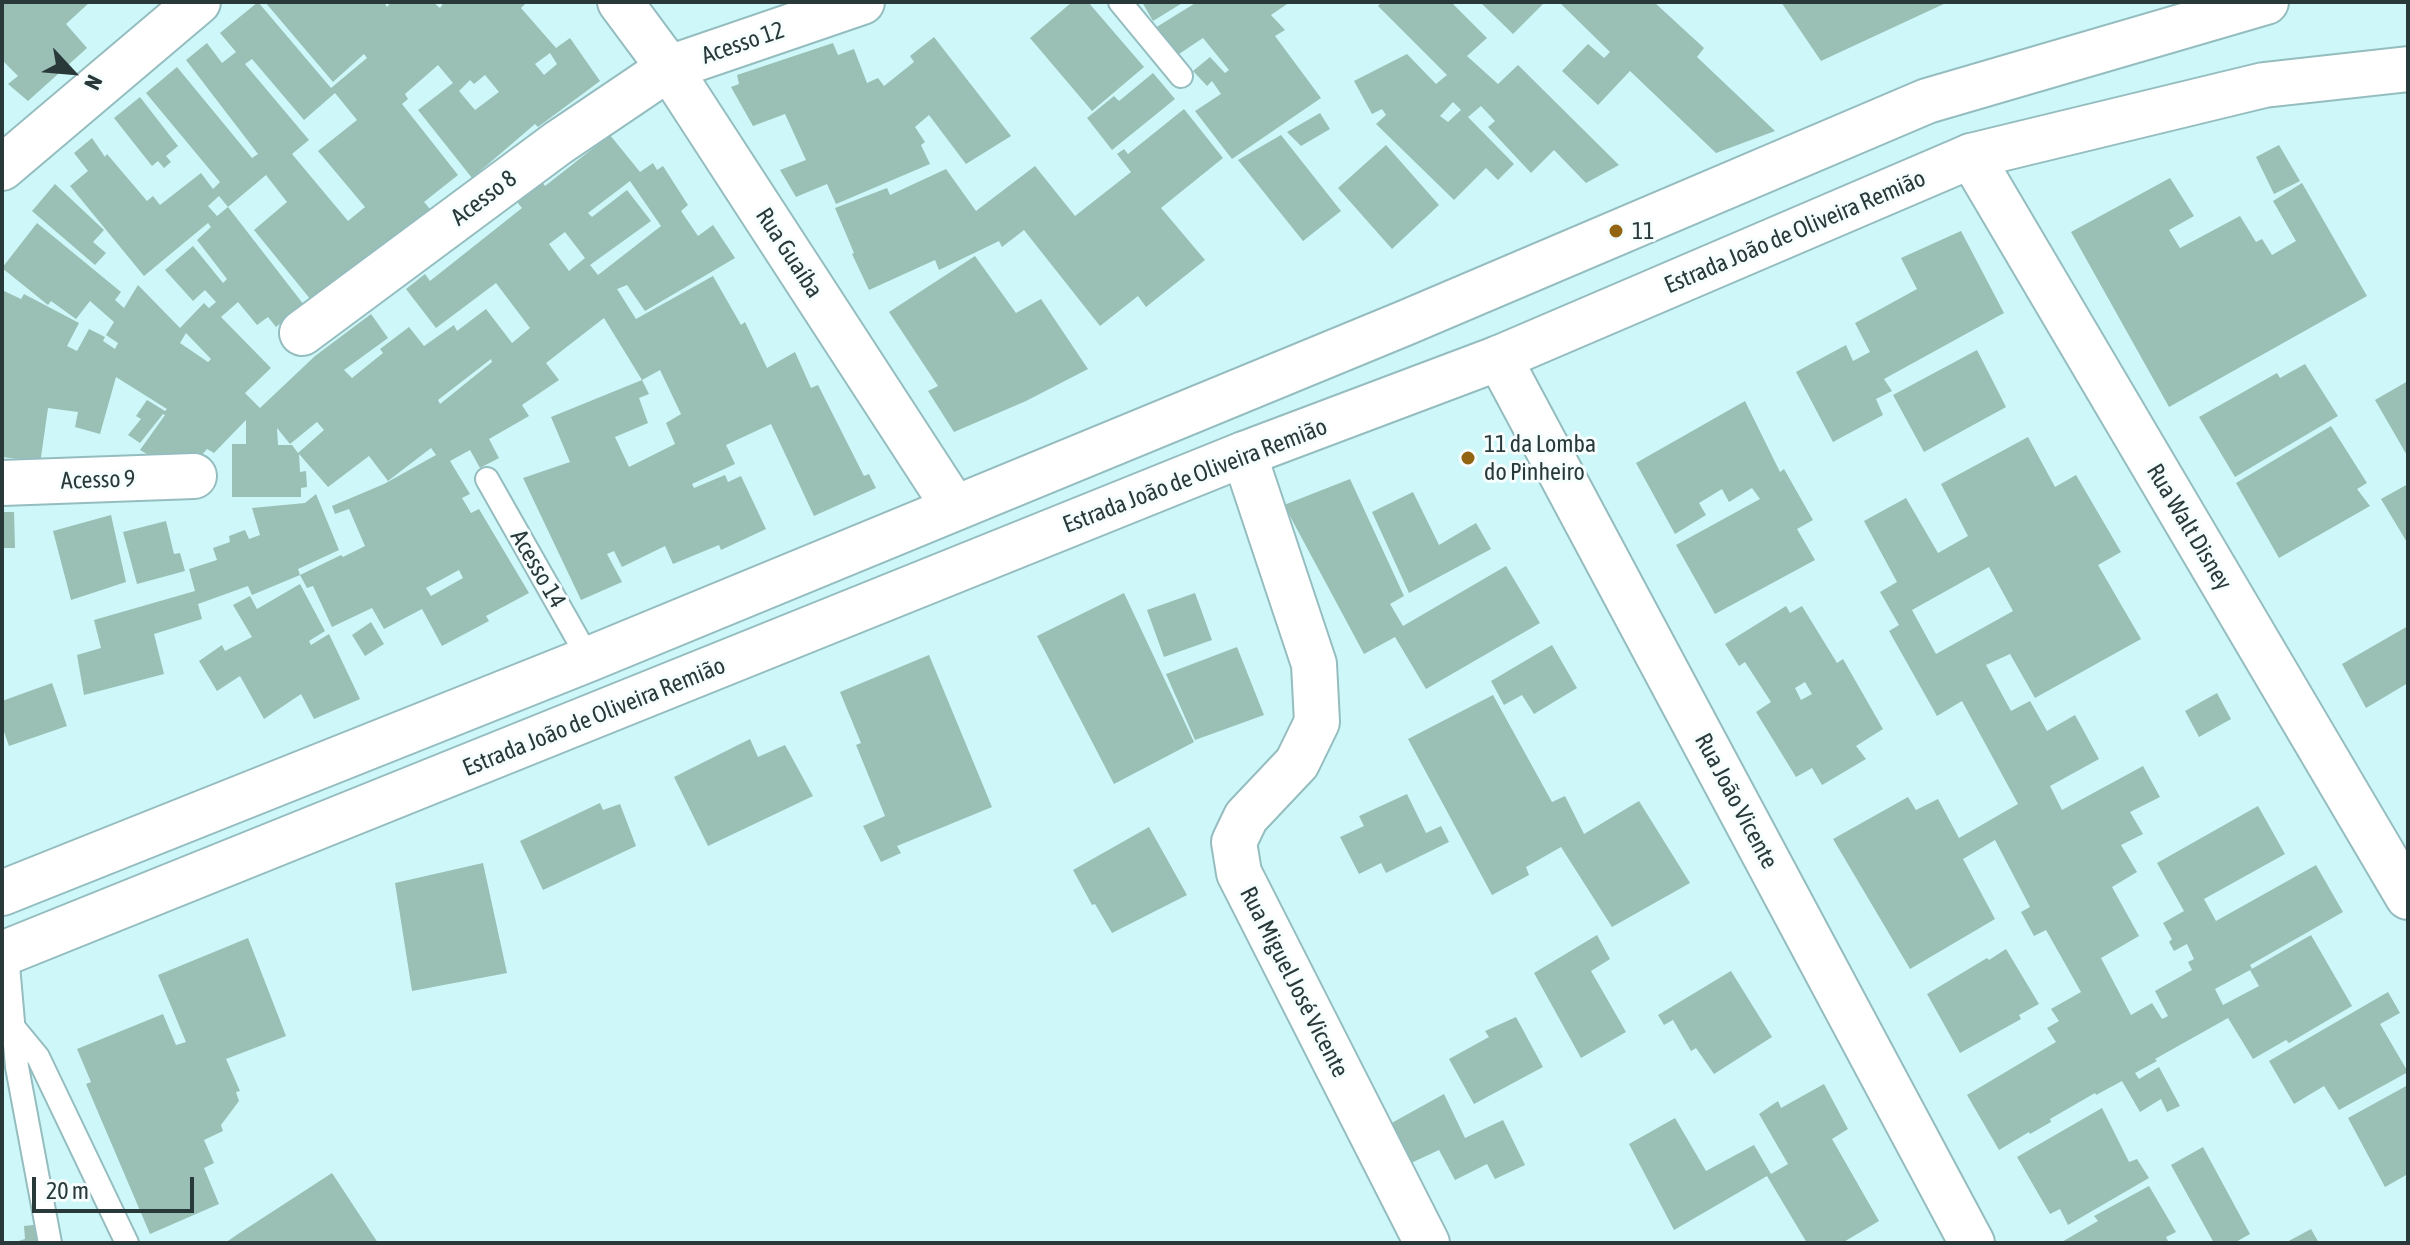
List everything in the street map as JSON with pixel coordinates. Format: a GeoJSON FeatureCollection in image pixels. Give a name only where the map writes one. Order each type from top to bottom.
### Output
{"type":"FeatureCollection","features":[{"type":"Feature","properties":{"kind":"main road"},"geometry":{"type":"LineString","coordinates":[[2,168],[198,2]]}},
{"type":"Feature","properties":{"kind":"main road","name":"Rua Guaíba"},"geometry":{"type":"LineString","coordinates":[[620,2],[669,68],[954,507]]}},
{"type":"Feature","properties":{"kind":"main road","name":"Acesso 12"},"geometry":{"type":"LineString","coordinates":[[669,68],[862,2]]}},
{"type":"Feature","properties":{"kind":"main road"},"geometry":{"type":"LineString","coordinates":[[2,893],[589,659],[1405,323],[1927,101],[2266,2]]}},
{"type":"Feature","properties":{"kind":"main road","name":"Acesso 8"},"geometry":{"type":"LineString","coordinates":[[302,333],[558,143],[669,68]]}},
{"type":"Feature","properties":{"kind":"main road","name":"Estrada João de Oliveira Remião"},"geometry":{"type":"LineString","coordinates":[[5,954],[1244,454],[1499,358],[1971,156],[2264,85],[2408,69]]}},
{"type":"Feature","properties":{"kind":"main road","name":"Rua Walt Disney"},"geometry":{"type":"LineString","coordinates":[[1971,156],[2408,897]]}},
{"type":"Feature","properties":{"kind":"main road","name":"Rua João Vicente"},"geometry":{"type":"LineString","coordinates":[[1499,358],[1972,1243]]}},
{"type":"Feature","properties":{"kind":"main road","name":"Rua Miguel José Vicente"},"geometry":{"type":"LineString","coordinates":[[1244,454],[1314,664],[1317,722],[1297,763],[1246,817],[1234,842],[1239,873],[1427,1243]]}},
{"type":"Feature","properties":{"kind":"main road","name":"Acesso 9"},"geometry":{"type":"LineString","coordinates":[[2,483],[194,476]]}},
{"type":"Feature","properties":{"kind":"lane"},"geometry":{"type":"LineString","coordinates":[[1120,2],[1181,76]]}},
{"type":"Feature","properties":{"kind":"lane","name":"Acesso 14"},"geometry":{"type":"LineString","coordinates":[[487,479],[589,659]]}},
{"type":"Feature","properties":{"kind":"lane"},"geometry":{"type":"LineString","coordinates":[[5,954],[17,1067],[50,1243]]}},
{"type":"Feature","properties":{"kind":"lane"},"geometry":{"type":"LineString","coordinates":[[15,1029],[38,1057],[127,1243]]}},
{"type":"Feature","properties":{"kind":"building"},"geometry":{"type":"Polygon","coordinates":[[[3,2],[90,2],[66,24],[87,48],[28,101],[8,84],[18,76],[2,60],[3,2]]]}},
{"type":"Feature","properties":{"kind":"building"},"geometry":{"type":"Polygon","coordinates":[[[258,2],[331,88],[367,58],[364,54],[333,82],[265,2],[384,2],[387,7],[391,2],[433,2],[440,8],[444,2],[527,2],[521,8],[556,48],[570,38],[600,81],[538,127],[535,124],[472,178],[418,110],[453,83],[438,65],[405,94],[408,99],[402,104],[458,175],[424,202],[430,209],[311,300],[254,230],[287,202],[266,175],[228,207],[304,305],[276,327],[268,317],[257,325],[238,302],[221,317],[271,368],[245,393],[260,408],[315,356],[371,314],[388,338],[344,370],[352,378],[383,353],[380,349],[409,327],[424,346],[454,325],[457,331],[486,309],[512,343],[530,328],[496,283],[436,328],[406,289],[425,274],[430,281],[522,208],[517,202],[543,183],[545,186],[610,135],[640,172],[653,163],[657,170],[663,166],[688,205],[681,211],[698,236],[713,225],[735,258],[645,311],[627,285],[617,289],[636,319],[713,276],[741,325],[745,322],[767,368],[795,352],[811,388],[818,385],[864,476],[869,474],[876,488],[814,516],[771,424],[726,445],[735,464],[692,484],[694,488],[725,475],[728,482],[741,476],[766,529],[721,550],[719,545],[673,564],[665,546],[622,567],[614,551],[607,554],[622,582],[581,600],[523,478],[570,462],[551,417],[642,380],[604,318],[546,363],[559,380],[522,405],[529,416],[489,439],[499,458],[480,468],[470,450],[450,461],[470,494],[462,498],[471,513],[479,509],[529,593],[486,616],[489,621],[442,646],[422,609],[384,629],[372,608],[332,627],[313,586],[307,588],[300,575],[365,546],[349,509],[335,514],[332,506],[384,484],[436,455],[431,448],[388,481],[369,456],[328,487],[299,454],[300,472],[306,471],[307,487],[301,488],[301,497],[232,497],[232,444],[246,444],[246,420],[214,453],[207,449],[195,463],[170,467],[140,450],[165,415],[140,443],[128,435],[141,419],[136,416],[147,400],[165,411],[167,409],[116,377],[100,434],[75,427],[78,412],[48,408],[40,464],[19,463],[18,459],[2,457],[2,290],[21,299],[24,294],[79,323],[67,346],[77,351],[89,329],[105,337],[103,341],[115,349],[118,343],[106,335],[114,322],[90,301],[76,319],[51,301],[48,305],[2,268],[37,223],[121,292],[115,300],[124,308],[138,285],[180,328],[204,303],[209,308],[216,302],[205,290],[193,301],[165,270],[193,246],[223,283],[227,279],[197,240],[211,227],[208,223],[144,276],[70,186],[88,171],[74,153],[92,138],[105,157],[107,154],[147,201],[153,196],[160,205],[201,173],[213,189],[220,182],[146,93],[177,67],[252,158],[258,154],[186,60],[207,43],[222,63],[236,52],[220,33],[258,2]],[[550,53],[535,64],[544,75],[557,64],[550,53]],[[252,59],[245,64],[309,140],[292,154],[348,221],[365,207],[318,151],[357,120],[335,93],[304,120],[252,59]],[[485,75],[474,84],[470,80],[459,91],[475,110],[499,92],[485,75]],[[630,181],[588,213],[592,217],[627,190],[651,221],[590,265],[598,275],[661,226],[630,181]],[[219,196],[208,206],[217,216],[228,207],[219,196]],[[565,232],[549,244],[569,271],[585,258],[565,232]],[[186,333],[180,343],[208,362],[211,359],[186,333]],[[491,359],[438,400],[440,404],[492,362],[491,359]],[[660,370],[642,380],[649,394],[639,398],[648,423],[615,437],[629,467],[675,444],[666,423],[681,414],[660,370]],[[317,422],[290,444],[277,428],[278,445],[292,445],[298,453],[324,430],[317,422]],[[459,570],[426,588],[431,596],[463,578],[459,570]]]}},
{"type":"Feature","properties":{"kind":"building"},"geometry":{"type":"Polygon","coordinates":[[[1072,2],[1088,2],[1144,67],[1092,111],[1030,38],[1072,2]]]}},
{"type":"Feature","properties":{"kind":"building"},"geometry":{"type":"Polygon","coordinates":[[[1142,2],[1184,2],[1153,21],[1142,2]]]}},
{"type":"Feature","properties":{"kind":"building"},"geometry":{"type":"Polygon","coordinates":[[[1197,2],[1290,2],[1271,15],[1285,30],[1275,36],[1321,98],[1232,159],[1195,111],[1221,94],[1212,81],[1207,86],[1193,71],[1210,57],[1225,73],[1229,70],[1203,38],[1179,54],[1155,28],[1197,2]]]}},
{"type":"Feature","properties":{"kind":"building"},"geometry":{"type":"Polygon","coordinates":[[[1382,2],[1451,2],[1487,38],[1467,56],[1498,84],[1518,65],[1619,165],[1586,183],[1554,150],[1531,173],[1488,127],[1495,121],[1481,106],[1468,117],[1514,164],[1498,180],[1486,168],[1454,200],[1376,124],[1386,115],[1382,109],[1372,114],[1354,81],[1407,54],[1436,84],[1447,75],[1378,6],[1382,2]],[[1453,102],[1440,116],[1448,122],[1461,110],[1453,102]]]}},
{"type":"Feature","properties":{"kind":"building"},"geometry":{"type":"Polygon","coordinates":[[[1480,2],[1545,2],[1513,34],[1480,2]]]}},
{"type":"Feature","properties":{"kind":"building"},"geometry":{"type":"Polygon","coordinates":[[[1559,2],[1654,2],[1704,48],[1697,57],[1775,131],[1716,153],[1630,71],[1598,105],[1562,71],[1588,44],[1604,58],[1610,52],[1559,2]]]}},
{"type":"Feature","properties":{"kind":"building"},"geometry":{"type":"Polygon","coordinates":[[[1781,2],[1948,2],[1821,61],[1781,2]]]}},
{"type":"Feature","properties":{"kind":"building"},"geometry":{"type":"Polygon","coordinates":[[[934,37],[1011,136],[966,164],[929,115],[915,127],[925,142],[921,145],[930,164],[836,204],[827,184],[796,197],[780,170],[806,160],[785,114],[753,126],[731,87],[739,84],[737,75],[833,43],[838,55],[854,49],[867,83],[878,78],[884,86],[914,62],[910,56],[934,37]]]}},
{"type":"Feature","properties":{"kind":"building"},"geometry":{"type":"Polygon","coordinates":[[[1153,73],[1175,99],[1112,150],[1087,118],[1114,96],[1119,101],[1153,73]]]}},
{"type":"Feature","properties":{"kind":"building"},"geometry":{"type":"Polygon","coordinates":[[[140,97],[178,146],[166,156],[171,162],[164,168],[158,161],[152,166],[114,118],[140,97]]]}},
{"type":"Feature","properties":{"kind":"building"},"geometry":{"type":"Polygon","coordinates":[[[1184,109],[1223,158],[1161,208],[1205,260],[1146,307],[1138,296],[1100,326],[1024,230],[1002,247],[999,241],[939,270],[935,260],[869,290],[835,208],[887,188],[890,195],[946,169],[976,211],[1035,166],[1075,216],[1131,172],[1117,154],[1124,149],[1128,154],[1184,109]]]}},
{"type":"Feature","properties":{"kind":"building"},"geometry":{"type":"Polygon","coordinates":[[[1320,113],[1330,129],[1301,146],[1287,132],[1320,113]]]}},
{"type":"Feature","properties":{"kind":"building"},"geometry":{"type":"Polygon","coordinates":[[[1281,135],[1341,211],[1303,241],[1238,160],[1281,135]]]}},
{"type":"Feature","properties":{"kind":"building"},"geometry":{"type":"Polygon","coordinates":[[[1386,145],[1439,205],[1392,249],[1338,188],[1386,145]]]}},
{"type":"Feature","properties":{"kind":"building"},"geometry":{"type":"Polygon","coordinates":[[[2279,145],[2300,181],[2274,194],[2256,157],[2279,145]]]}},
{"type":"Feature","properties":{"kind":"building"},"geometry":{"type":"Polygon","coordinates":[[[2170,178],[2194,216],[2169,230],[2180,248],[2240,216],[2256,242],[2262,239],[2272,255],[2296,241],[2273,201],[2302,183],[2367,296],[2169,407],[2071,232],[2170,178]]]}},
{"type":"Feature","properties":{"kind":"building"},"geometry":{"type":"Polygon","coordinates":[[[55,184],[104,230],[93,242],[106,253],[95,265],[32,211],[55,184]]]}},
{"type":"Feature","properties":{"kind":"building"},"geometry":{"type":"Polygon","coordinates":[[[1961,231],[2004,313],[1884,379],[1892,391],[1876,399],[1883,415],[1833,442],[1796,372],[1846,345],[1853,361],[1870,352],[1855,323],[1917,289],[1901,258],[1961,231]]]}},
{"type":"Feature","properties":{"kind":"building"},"geometry":{"type":"Polygon","coordinates":[[[975,256],[1016,313],[1041,299],[1088,369],[1026,401],[954,432],[928,391],[938,386],[889,312],[975,256]]]}},
{"type":"Feature","properties":{"kind":"building"},"geometry":{"type":"Polygon","coordinates":[[[1977,350],[2006,407],[1924,452],[1893,395],[1977,350]]]}},
{"type":"Feature","properties":{"kind":"building"},"geometry":{"type":"Polygon","coordinates":[[[2305,364],[2338,416],[2235,477],[2199,417],[2277,373],[2280,378],[2305,364]]]}},
{"type":"Feature","properties":{"kind":"building"},"geometry":{"type":"Polygon","coordinates":[[[2408,381],[2408,457],[2375,400],[2408,381]]]}},
{"type":"Feature","properties":{"kind":"building"},"geometry":{"type":"Polygon","coordinates":[[[1745,401],[1780,472],[1784,469],[1813,520],[1797,529],[1815,560],[1715,614],[1676,545],[1760,499],[1752,488],[1729,502],[1722,489],[1699,503],[1706,515],[1675,534],[1636,463],[1745,401]]]}},
{"type":"Feature","properties":{"kind":"building"},"geometry":{"type":"Polygon","coordinates":[[[2331,426],[2367,483],[2357,489],[2370,506],[2279,558],[2236,483],[2331,426]]]}},
{"type":"Feature","properties":{"kind":"building"},"geometry":{"type":"Polygon","coordinates":[[[2028,437],[2055,487],[2076,475],[2121,552],[2098,565],[2141,639],[2035,698],[2010,654],[1986,665],[2011,711],[2030,701],[2047,731],[2075,715],[2099,759],[2050,786],[2062,810],[2143,766],[2160,797],[2130,812],[2143,834],[2121,845],[2137,872],[2112,887],[2139,936],[2101,958],[2131,1015],[2152,1003],[2162,1019],[2168,1016],[2155,991],[2192,970],[2188,962],[2194,959],[2187,944],[2174,951],[2169,942],[2172,939],[2163,923],[2184,911],[2157,863],[2258,806],[2285,854],[2204,899],[2216,921],[2316,865],[2343,912],[2250,965],[2252,969],[2311,935],[2352,1006],[2289,1043],[2286,1040],[2253,1059],[2228,1018],[2135,1073],[2139,1079],[2159,1067],[2180,1106],[2167,1112],[2161,1099],[2140,1112],[2122,1081],[2095,1093],[2050,1119],[2051,1122],[1999,1150],[1967,1095],[2056,1042],[2047,1028],[2059,1021],[2051,1009],[2081,992],[2046,930],[2034,936],[2021,912],[2030,907],[1995,840],[1963,859],[1995,919],[1910,969],[1833,839],[1908,797],[1916,810],[1938,799],[1959,838],[2018,804],[1962,701],[1937,716],[1889,631],[1899,625],[1880,592],[1897,582],[1864,521],[1906,498],[1938,553],[1968,536],[1941,484],[2028,437]],[[1989,567],[1912,610],[1936,654],[2013,611],[1989,567]],[[2250,970],[2215,989],[2223,1005],[2259,986],[2250,970]]]}},
{"type":"Feature","properties":{"kind":"building"},"geometry":{"type":"Polygon","coordinates":[[[1350,479],[1404,596],[1390,604],[1403,626],[1506,566],[1540,623],[1426,689],[1395,637],[1364,654],[1284,505],[1350,479]]]}},
{"type":"Feature","properties":{"kind":"building"},"geometry":{"type":"Polygon","coordinates":[[[2408,484],[2408,544],[2381,499],[2408,484]]]}},
{"type":"Feature","properties":{"kind":"building"},"geometry":{"type":"Polygon","coordinates":[[[1413,492],[1439,545],[1476,523],[1491,549],[1409,593],[1372,512],[1413,492]]]}},
{"type":"Feature","properties":{"kind":"building"},"geometry":{"type":"Polygon","coordinates":[[[316,494],[339,550],[298,569],[300,575],[252,595],[248,586],[198,604],[202,619],[154,634],[164,674],[84,695],[77,655],[101,648],[94,620],[195,591],[189,569],[217,560],[213,548],[230,542],[229,536],[245,530],[249,539],[260,535],[252,508],[305,503],[316,494]]]}},
{"type":"Feature","properties":{"kind":"building"},"geometry":{"type":"Polygon","coordinates":[[[2,512],[14,512],[15,548],[2,548],[2,512]]]}},
{"type":"Feature","properties":{"kind":"building"},"geometry":{"type":"Polygon","coordinates":[[[111,515],[126,582],[71,600],[53,531],[111,515]]]}},
{"type":"Feature","properties":{"kind":"building"},"geometry":{"type":"Polygon","coordinates":[[[166,521],[174,554],[180,553],[185,571],[137,584],[123,532],[166,521]]]}},
{"type":"Feature","properties":{"kind":"building"},"geometry":{"type":"Polygon","coordinates":[[[300,584],[325,631],[309,641],[311,645],[329,634],[360,699],[314,719],[301,694],[264,719],[240,676],[217,691],[199,661],[222,645],[225,651],[252,637],[233,605],[250,596],[257,609],[300,584]]]}},
{"type":"Feature","properties":{"kind":"building"},"geometry":{"type":"Polygon","coordinates":[[[1124,593],[1194,742],[1114,784],[1037,636],[1124,593]]]}},
{"type":"Feature","properties":{"kind":"building"},"geometry":{"type":"Polygon","coordinates":[[[1195,593],[1212,640],[1164,657],[1147,610],[1195,593]]]}},
{"type":"Feature","properties":{"kind":"building"},"geometry":{"type":"Polygon","coordinates":[[[1786,606],[1790,613],[1802,606],[1837,663],[1843,659],[1883,729],[1856,746],[1866,759],[1822,785],[1812,768],[1796,777],[1756,712],[1771,702],[1745,662],[1739,666],[1725,644],[1786,606]],[[1805,682],[1795,688],[1801,700],[1812,694],[1805,682]]]}},
{"type":"Feature","properties":{"kind":"building"},"geometry":{"type":"Polygon","coordinates":[[[371,622],[384,644],[365,656],[352,635],[371,622]]]}},
{"type":"Feature","properties":{"kind":"building"},"geometry":{"type":"Polygon","coordinates":[[[2408,626],[2408,683],[2366,708],[2342,664],[2408,626]]]}},
{"type":"Feature","properties":{"kind":"building"},"geometry":{"type":"Polygon","coordinates":[[[1552,645],[1577,688],[1534,714],[1522,695],[1504,705],[1491,681],[1552,645]]]}},
{"type":"Feature","properties":{"kind":"building"},"geometry":{"type":"Polygon","coordinates":[[[1237,647],[1264,715],[1195,740],[1166,674],[1237,647]]]}},
{"type":"Feature","properties":{"kind":"building"},"geometry":{"type":"Polygon","coordinates":[[[929,655],[992,807],[897,846],[901,853],[881,862],[863,826],[885,816],[856,745],[861,743],[840,692],[929,655]]]}},
{"type":"Feature","properties":{"kind":"building"},"geometry":{"type":"Polygon","coordinates":[[[52,683],[67,726],[9,746],[2,726],[2,701],[52,683]]]}},
{"type":"Feature","properties":{"kind":"building"},"geometry":{"type":"Polygon","coordinates":[[[2217,693],[2231,719],[2199,737],[2185,711],[2217,693]]]}},
{"type":"Feature","properties":{"kind":"building"},"geometry":{"type":"Polygon","coordinates":[[[1493,695],[1552,802],[1565,796],[1584,834],[1639,801],[1690,883],[1612,927],[1561,847],[1526,867],[1529,875],[1492,895],[1408,739],[1493,695]]]}},
{"type":"Feature","properties":{"kind":"building"},"geometry":{"type":"Polygon","coordinates":[[[750,739],[758,757],[785,745],[813,796],[708,846],[674,777],[750,739]]]}},
{"type":"Feature","properties":{"kind":"building"},"geometry":{"type":"Polygon","coordinates":[[[1407,794],[1426,833],[1441,826],[1449,842],[1386,873],[1381,863],[1359,874],[1340,837],[1364,826],[1359,816],[1407,794]]]}},
{"type":"Feature","properties":{"kind":"building"},"geometry":{"type":"Polygon","coordinates":[[[600,803],[603,810],[620,804],[636,846],[543,890],[520,841],[600,803]]]}},
{"type":"Feature","properties":{"kind":"building"},"geometry":{"type":"Polygon","coordinates":[[[1149,827],[1187,895],[1112,933],[1073,870],[1149,827]]]}},
{"type":"Feature","properties":{"kind":"building"},"geometry":{"type":"Polygon","coordinates":[[[483,863],[507,973],[412,991],[395,883],[483,863]]]}},
{"type":"Feature","properties":{"kind":"building"},"geometry":{"type":"Polygon","coordinates":[[[1597,935],[1610,959],[1591,971],[1626,1032],[1581,1058],[1534,973],[1597,935]]]}},
{"type":"Feature","properties":{"kind":"building"},"geometry":{"type":"Polygon","coordinates":[[[248,938],[286,1036],[226,1059],[240,1091],[236,1092],[239,1101],[221,1125],[223,1131],[204,1140],[214,1163],[204,1168],[219,1204],[150,1234],[86,1084],[91,1082],[77,1049],[163,1014],[176,1045],[186,1042],[158,975],[248,938]]]}},
{"type":"Feature","properties":{"kind":"building"},"geometry":{"type":"Polygon","coordinates":[[[2006,949],[2039,1004],[2019,1015],[2021,1019],[1960,1053],[1927,994],[2006,949]]]}},
{"type":"Feature","properties":{"kind":"building"},"geometry":{"type":"Polygon","coordinates":[[[1731,971],[1772,1037],[1714,1074],[1696,1048],[1691,1051],[1673,1020],[1664,1025],[1658,1015],[1731,971]]]}},
{"type":"Feature","properties":{"kind":"building"},"geometry":{"type":"Polygon","coordinates":[[[2388,992],[2400,1013],[2380,1024],[2408,1072],[2339,1110],[2324,1086],[2294,1104],[2269,1061],[2388,992]]]}},
{"type":"Feature","properties":{"kind":"building"},"geometry":{"type":"Polygon","coordinates":[[[1516,1017],[1543,1067],[1474,1104],[1449,1059],[1489,1037],[1485,1031],[1516,1017]]]}},
{"type":"Feature","properties":{"kind":"building"},"geometry":{"type":"Polygon","coordinates":[[[1824,1084],[1848,1129],[1832,1139],[1879,1221],[1842,1243],[1807,1243],[1767,1176],[1674,1230],[1629,1144],[1675,1118],[1706,1171],[1754,1145],[1771,1174],[1788,1164],[1759,1114],[1778,1101],[1781,1108],[1824,1084]]]}},
{"type":"Feature","properties":{"kind":"building"},"geometry":{"type":"Polygon","coordinates":[[[2408,1085],[2408,1174],[2385,1187],[2348,1118],[2408,1085]]]}},
{"type":"Feature","properties":{"kind":"building"},"geometry":{"type":"Polygon","coordinates":[[[1444,1094],[1465,1138],[1503,1120],[1525,1165],[1495,1179],[1487,1164],[1455,1180],[1439,1150],[1411,1163],[1388,1125],[1444,1094]]]}},
{"type":"Feature","properties":{"kind":"building"},"geometry":{"type":"Polygon","coordinates":[[[2102,1108],[2129,1162],[2137,1159],[2149,1178],[2068,1225],[2060,1209],[2050,1214],[2017,1157],[2102,1108]]]}},
{"type":"Feature","properties":{"kind":"building"},"geometry":{"type":"Polygon","coordinates":[[[2203,1147],[2250,1234],[2234,1243],[2214,1243],[2171,1165],[2203,1147]]]}},
{"type":"Feature","properties":{"kind":"building"},"geometry":{"type":"Polygon","coordinates":[[[332,1173],[378,1243],[225,1243],[238,1234],[332,1173]]]}},
{"type":"Feature","properties":{"kind":"building"},"geometry":{"type":"Polygon","coordinates":[[[2149,1186],[2176,1232],[2166,1237],[2169,1243],[2060,1243],[2098,1221],[2094,1216],[2149,1186]]]}},
{"type":"Feature","properties":{"kind":"building"},"geometry":{"type":"Polygon","coordinates":[[[43,1224],[45,1243],[12,1243],[25,1239],[24,1226],[43,1224]]]}},
{"type":"Feature","properties":{"kind":"building"},"geometry":{"type":"Polygon","coordinates":[[[2311,1229],[2319,1243],[2285,1243],[2311,1229]]]}},
{"type":"Feature","properties":{"kind":"place","name":"11"},"geometry":{"type":"Point","coordinates":[1616,231]}},
{"type":"Feature","properties":{"kind":"place","name":"11 da Lomba do Pinheiro"},"geometry":{"type":"Point","coordinates":[1468,458]}}]}
